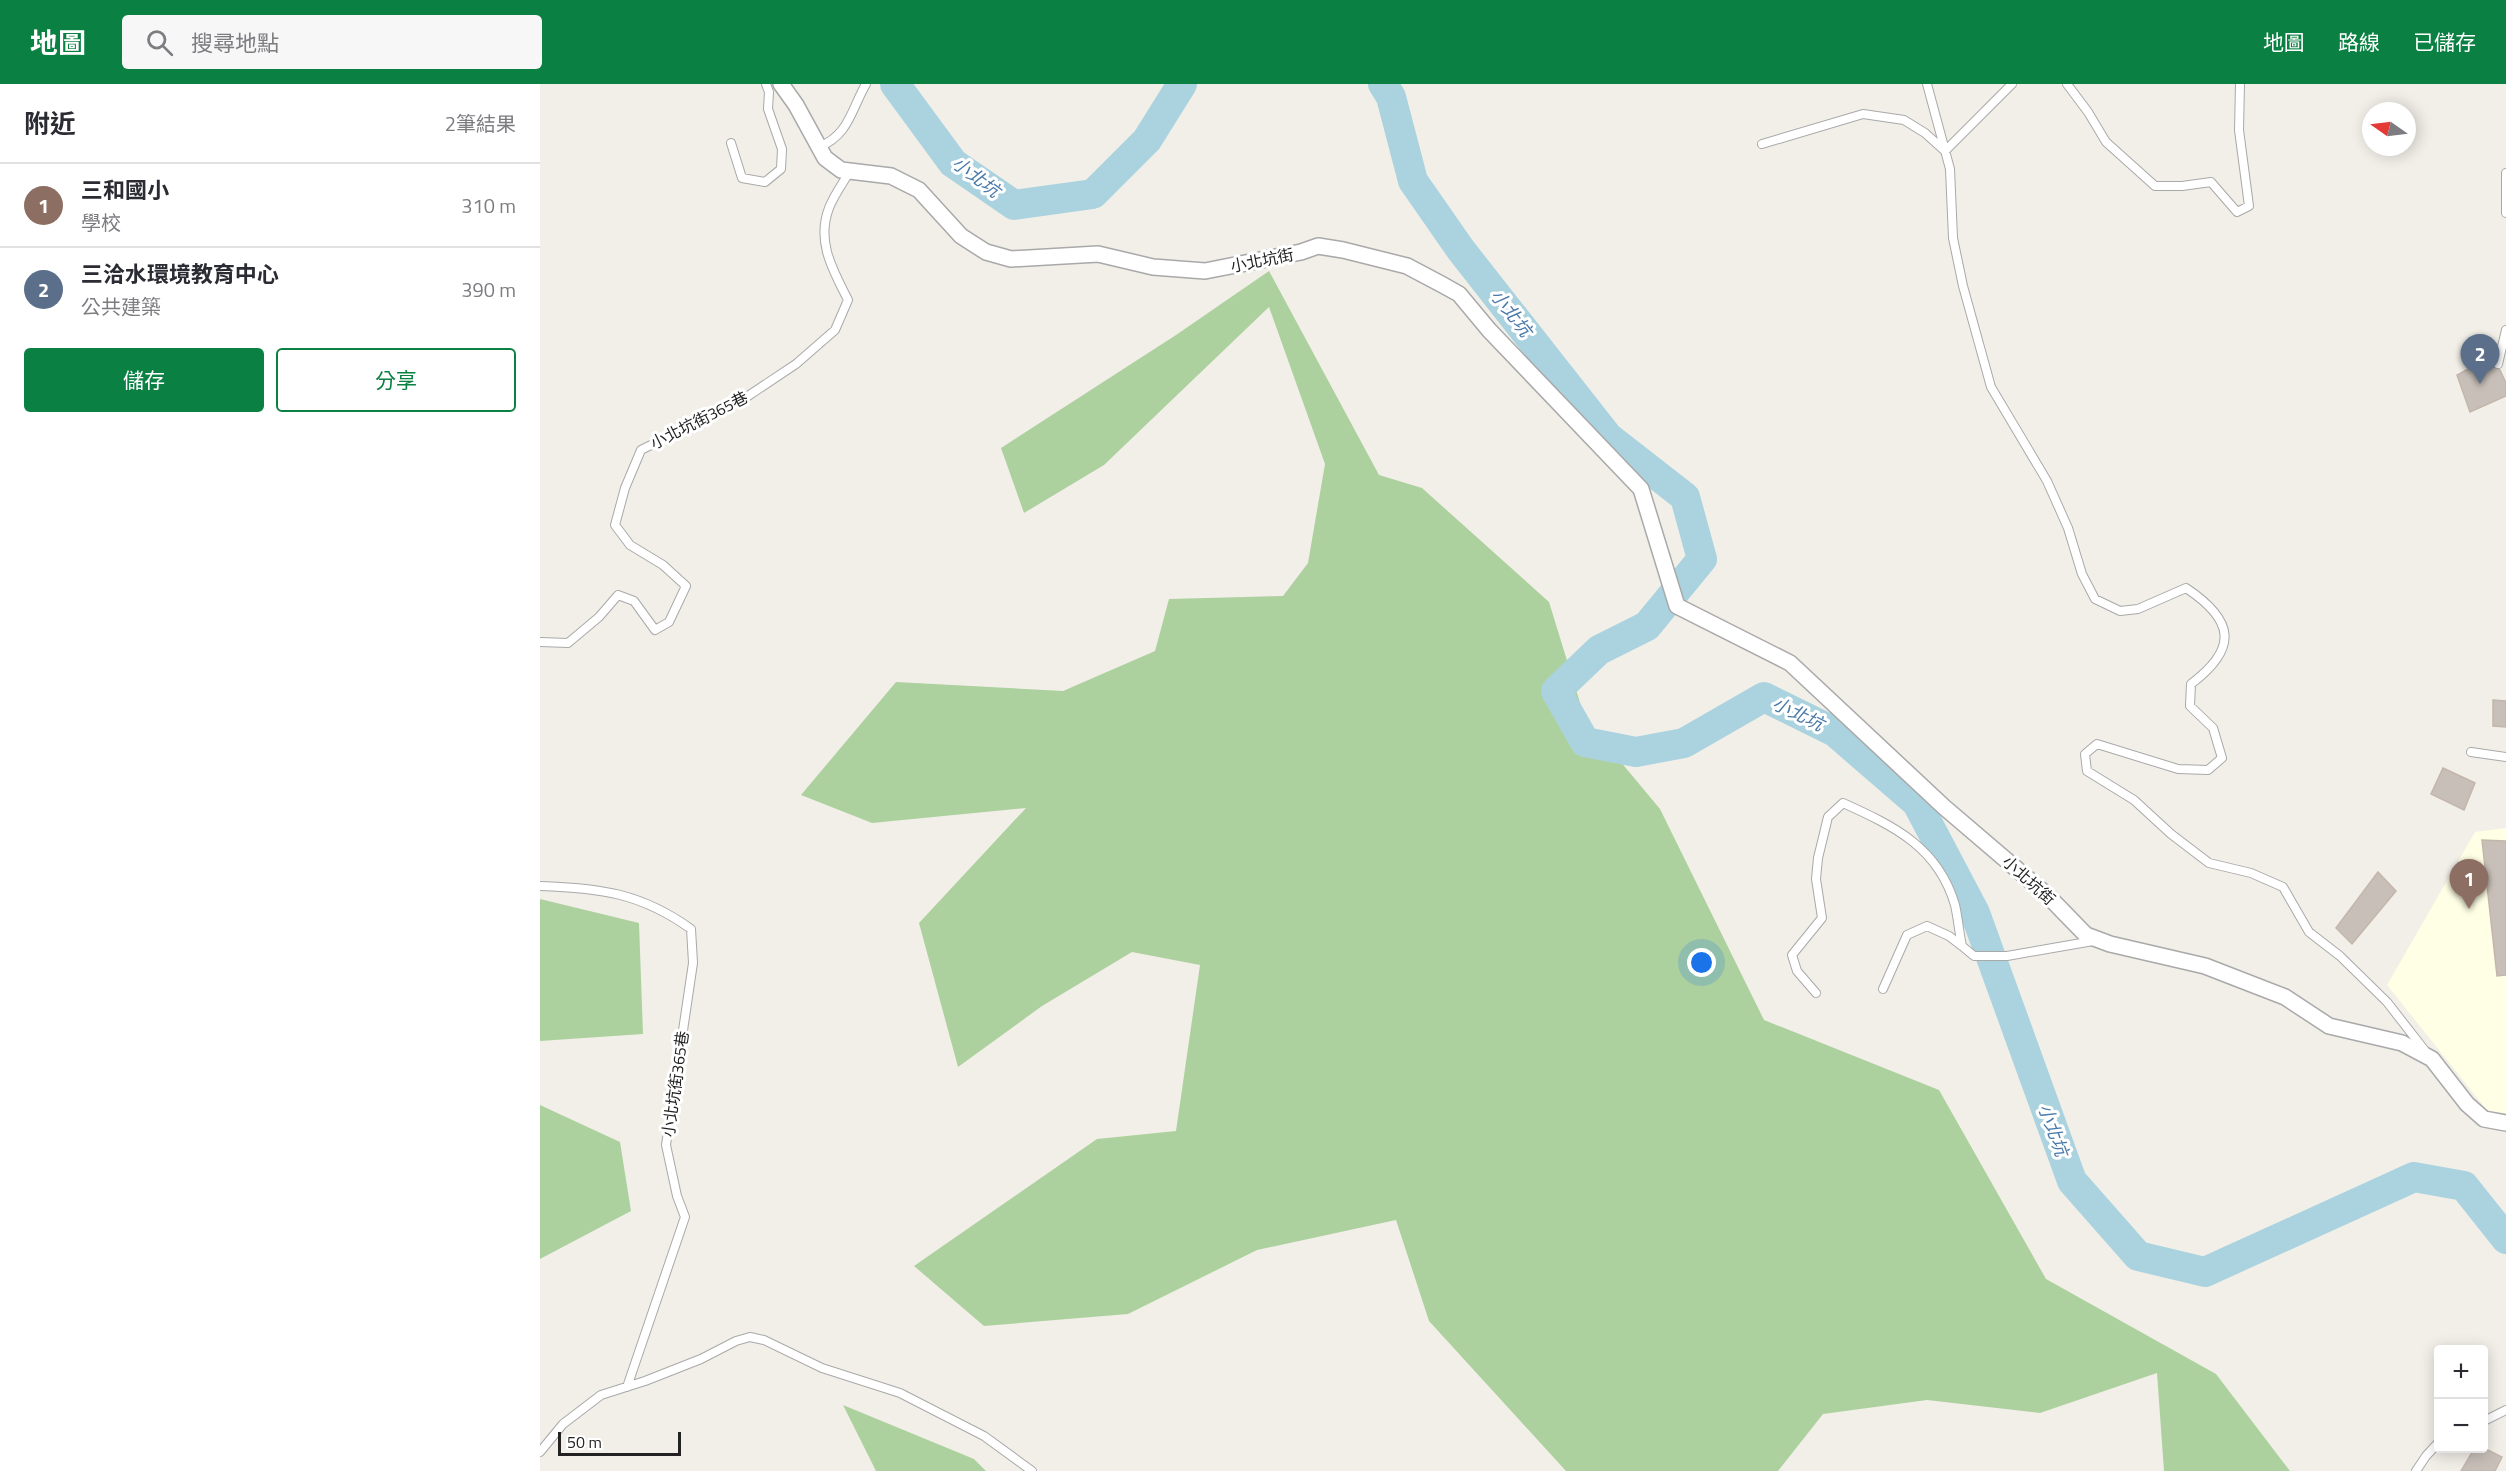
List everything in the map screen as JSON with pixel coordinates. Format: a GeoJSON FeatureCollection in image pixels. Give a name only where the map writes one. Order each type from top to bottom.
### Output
{"type":"FeatureCollection","features":[{"type":"Feature","properties":{"kind":"street","name":"小北坑街"},"geometry":{"type":"LineString","coordinates":[[782,84],[825,158],[842,170],[891,176],[919,190],[961,236],[986,252],[1011,259],[1098,254],[1153,267],[1206,271],[1301,252],[1318,246],[1407,266],[1459,294],[1489,330],[1641,489],[1677,606],[1790,663],[1944,807],[2047,895],[2086,935],[2097,940],[2205,966],[2285,997],[2329,1026],[2402,1043],[2432,1059]]}},
{"type":"Feature","properties":{"kind":"street"},"geometry":{"type":"LineString","coordinates":[[2432,1059],[2467,1104],[2484,1119],[2506,1122]]}},
{"type":"Feature","properties":{"kind":"lane"},"geometry":{"type":"LineString","coordinates":[[731,142],[742,178],[765,182],[781,169],[782,149],[768,109],[769,92],[766,84]]}},
{"type":"Feature","properties":{"kind":"lane"},"geometry":{"type":"LineString","coordinates":[[819,147],[834,141],[848,123],[853,107],[866,84]]}},
{"type":"Feature","properties":{"kind":"lane"},"geometry":{"type":"LineString","coordinates":[[1927,84],[1950,169],[1953,238],[1963,286],[1991,387],[2047,481],[2068,528],[2082,574],[2095,598],[2120,611],[2138,609],[2186,588],[2205,600],[2223,622],[2226,638],[2212,668],[2192,684],[2190,706],[2213,728],[2222,758],[2208,770],[2178,769],[2097,744],[2085,754],[2087,771],[2134,800],[2170,834],[2209,863],[2250,873],[2283,887],[2309,932],[2340,956],[2387,1002],[2432,1059]]}},
{"type":"Feature","properties":{"kind":"lane"},"geometry":{"type":"LineString","coordinates":[[1945,151],[2012,84]]}},
{"type":"Feature","properties":{"kind":"lane"},"geometry":{"type":"LineString","coordinates":[[2067,84],[2088,112],[2106,142],[2155,186],[2182,186],[2211,182],[2237,212],[2249,206],[2246,166],[2239,130],[2240,84]]}},
{"type":"Feature","properties":{"kind":"lane"},"geometry":{"type":"LineString","coordinates":[[1762,144],[1863,114],[1904,120],[1945,151]]}},
{"type":"Feature","properties":{"kind":"lane","name":"小北坑街365巷"},"geometry":{"type":"LineString","coordinates":[[540,642],[568,643],[599,616],[618,595],[634,601],[655,630],[669,622],[686,586],[663,565],[630,545],[615,525],[624,488],[641,450],[745,398],[796,364],[836,330],[848,300],[823,244],[828,208],[850,171]]}},
{"type":"Feature","properties":{"kind":"lane"},"geometry":{"type":"LineString","coordinates":[[2506,173],[2506,213]]}},
{"type":"Feature","properties":{"kind":"lane"},"geometry":{"type":"LineString","coordinates":[[2498,364],[2506,330]]}},
{"type":"Feature","properties":{"kind":"lane"},"geometry":{"type":"LineString","coordinates":[[2471,752],[2506,757]]}},
{"type":"Feature","properties":{"kind":"lane"},"geometry":{"type":"LineString","coordinates":[[1816,993],[1797,971],[1792,955],[1822,918],[1816,879],[1818,858],[1828,817],[1843,803],[1903,834],[1929,854],[1944,878],[1955,905],[1962,946]]}},
{"type":"Feature","properties":{"kind":"lane","name":"小北坑街365巷"},"geometry":{"type":"LineString","coordinates":[[540,886],[584,887],[628,896],[670,915],[691,929],[693,963],[666,1145],[677,1196],[685,1217],[627,1387]]}},
{"type":"Feature","properties":{"kind":"lane"},"geometry":{"type":"LineString","coordinates":[[1883,989],[1907,935],[1927,926],[1949,936],[1974,956],[2007,956],[2097,940]]}},
{"type":"Feature","properties":{"kind":"lane"},"geometry":{"type":"LineString","coordinates":[[540,1452],[563,1424],[601,1395],[701,1359],[736,1341],[750,1337],[764,1340],[822,1368],[900,1393],[984,1436],[1032,1471]]}},
{"type":"Feature","properties":{"kind":"lane"},"geometry":{"type":"LineString","coordinates":[[2488,1419],[2506,1410]]}},
{"type":"Feature","properties":{"kind":"lane"},"geometry":{"type":"LineString","coordinates":[[2416,1471],[2434,1448]]}},
{"type":"Feature","properties":{"kind":"shaded area"},"geometry":{"type":"Polygon","coordinates":[[[2506,828],[2506,1123],[2486,1109],[2387,985],[2475,832],[2506,828]]]}},
{"type":"Feature","properties":{"kind":"green space"},"geometry":{"type":"Polygon","coordinates":[[[1269,271],[1379,475],[1422,488],[1549,602],[1585,719],[1660,809],[1764,1020],[1939,1090],[2046,1279],[2216,1374],[2290,1471],[2164,1471],[2157,1373],[2040,1413],[1927,1400],[1823,1414],[1778,1471],[1566,1471],[1429,1321],[1396,1220],[1257,1250],[1128,1314],[984,1326],[914,1266],[1097,1139],[1176,1131],[1200,965],[1132,952],[1042,1006],[958,1067],[919,923],[1026,808],[872,823],[801,795],[896,682],[1063,691],[1155,651],[1169,599],[1283,596],[1308,563],[1325,464],[1269,307],[1104,465],[1024,513],[1001,448],[1176,335],[1269,271]]]}},
{"type":"Feature","properties":{"kind":"green space"},"geometry":{"type":"Polygon","coordinates":[[[540,899],[639,923],[643,1034],[540,1041],[540,899]]]}},
{"type":"Feature","properties":{"kind":"green space"},"geometry":{"type":"Polygon","coordinates":[[[540,1105],[620,1142],[631,1211],[540,1259],[540,1105]]]}},
{"type":"Feature","properties":{"kind":"green space"},"geometry":{"type":"Polygon","coordinates":[[[843,1405],[974,1459],[986,1471],[876,1471],[843,1405]]]}},
{"type":"Feature","properties":{"kind":"building"},"geometry":{"type":"Polygon","coordinates":[[[2493,355],[2492,366],[2500,370],[2506,383],[2506,396],[2470,412],[2457,375],[2493,355]]]}},
{"type":"Feature","properties":{"kind":"building"},"geometry":{"type":"Polygon","coordinates":[[[2493,700],[2506,701],[2506,727],[2493,726],[2493,700]]]}},
{"type":"Feature","properties":{"kind":"building"},"geometry":{"type":"Polygon","coordinates":[[[2443,768],[2475,783],[2464,810],[2431,794],[2443,768]]]}},
{"type":"Feature","properties":{"kind":"building"},"geometry":{"type":"Polygon","coordinates":[[[2482,840],[2506,841],[2506,975],[2497,976],[2482,840]]]}},
{"type":"Feature","properties":{"kind":"building"},"geometry":{"type":"Polygon","coordinates":[[[2378,872],[2396,891],[2352,944],[2336,928],[2378,872]]]}},
{"type":"Feature","properties":{"kind":"building"},"geometry":{"type":"Polygon","coordinates":[[[2488,1450],[2502,1457],[2495,1471],[2461,1471],[2472,1453],[2488,1453],[2488,1450]]]}},
{"type":"Feature","properties":{"kind":"waterway","name":"小北坑"},"geometry":{"type":"LineString","coordinates":[[895,84],[953,163],[1014,205],[1093,194],[1147,140],[1182,84]]}},
{"type":"Feature","properties":{"kind":"waterway","name":"小北坑"},"geometry":{"type":"LineString","coordinates":[[1383,84],[1391,97],[1413,181],[1461,250],[1608,437],[1685,497],[1702,559],[1647,626],[1599,650],[1556,691],[1585,742],[1636,752],[1684,743],[1764,697],[1835,732],[1917,803],[1975,913],[2072,1181],[2138,1256],[2205,1272],[2414,1177],[2464,1186],[2506,1239]]}},
{"type":"Feature","properties":{"kind":"place","name":"三洽水環境教育中心"},"geometry":{"type":"Point","coordinates":[2480,384]}},
{"type":"Feature","properties":{"kind":"place","name":"三和國小"},"geometry":{"type":"Point","coordinates":[2469,909]}}]}
